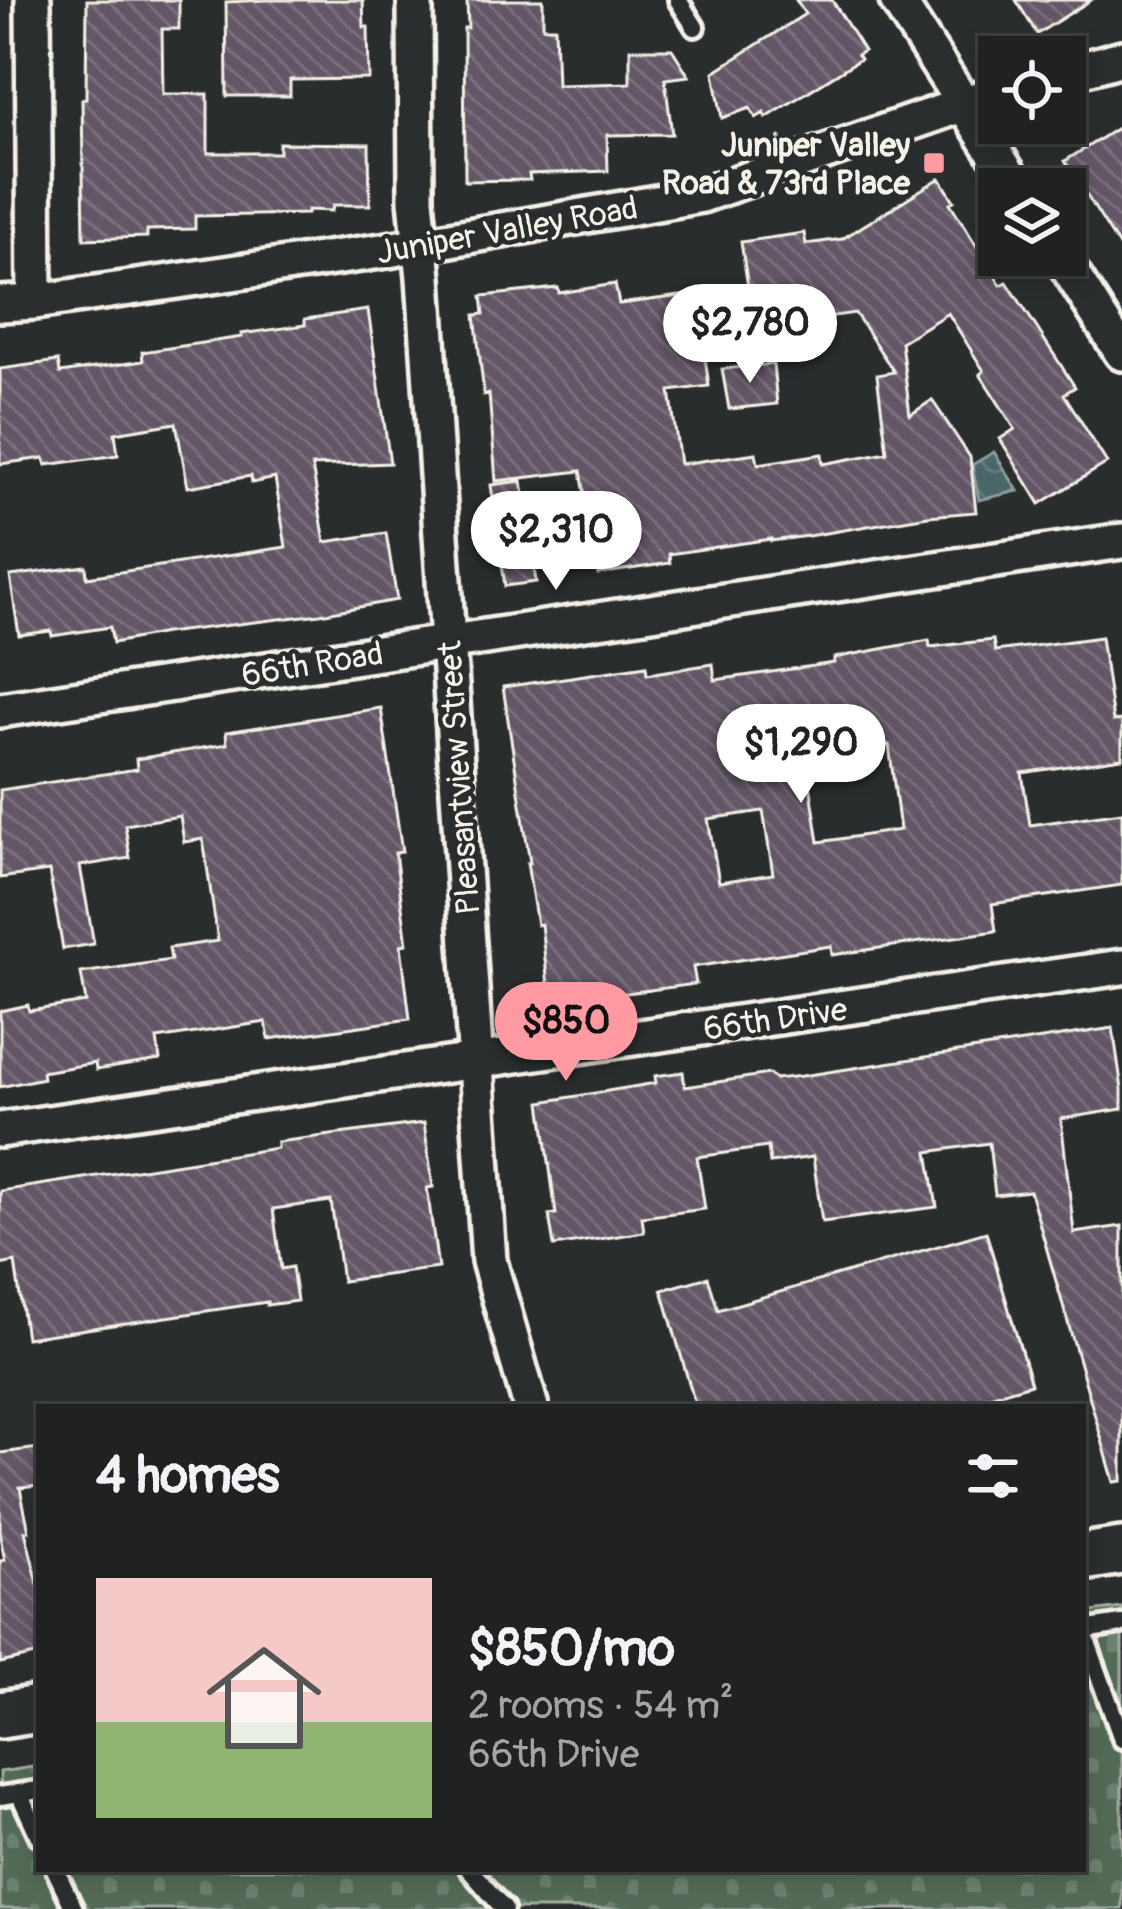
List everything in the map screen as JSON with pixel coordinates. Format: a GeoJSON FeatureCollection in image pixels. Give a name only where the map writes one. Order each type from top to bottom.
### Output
{"type":"FeatureCollection","features":[{"type":"Feature","properties":{"kind":"main road"},"geometry":{"type":"LineString","coordinates":[[1086,1557],[1122,1551]]}},
{"type":"Feature","properties":{"kind":"main road"},"geometry":{"type":"LineString","coordinates":[[0,1715],[36,1709]]}},
{"type":"Feature","properties":{"kind":"street"},"geometry":{"type":"LineString","coordinates":[[33,0],[35,302]]}},
{"type":"Feature","properties":{"kind":"street","name":"Pleasantview Street"},"geometry":{"type":"LineString","coordinates":[[415,0],[416,200],[489,1261],[530,1404]]}},
{"type":"Feature","properties":{"kind":"street"},"geometry":{"type":"LineString","coordinates":[[898,0],[1005,168]]}},
{"type":"Feature","properties":{"kind":"street"},"geometry":{"type":"LineString","coordinates":[[1086,68],[1122,58]]}},
{"type":"Feature","properties":{"kind":"street","name":"Juniper Valley Road"},"geometry":{"type":"LineString","coordinates":[[0,304],[420,244],[703,195],[978,99]]}},
{"type":"Feature","properties":{"kind":"street"},"geometry":{"type":"LineString","coordinates":[[1073,276],[1122,353]]}},
{"type":"Feature","properties":{"kind":"street","name":"66th Road"},"geometry":{"type":"LineString","coordinates":[[0,710],[1122,541]]}},
{"type":"Feature","properties":{"kind":"street","name":"66th Drive"},"geometry":{"type":"LineString","coordinates":[[0,1130],[1122,967]]}},
{"type":"Feature","properties":{"kind":"lane"},"geometry":{"type":"LineString","coordinates":[[678,0],[695,27]]}},
{"type":"Feature","properties":{"kind":"lane"},"geometry":{"type":"LineString","coordinates":[[1086,1630],[1122,1624]]}},
{"type":"Feature","properties":{"kind":"lane"},"geometry":{"type":"LineString","coordinates":[[1086,1638],[1122,1739]]}},
{"type":"Feature","properties":{"kind":"lane"},"geometry":{"type":"LineString","coordinates":[[0,1796],[36,1790]]}},
{"type":"Feature","properties":{"kind":"lane"},"geometry":{"type":"LineString","coordinates":[[19,1793],[36,1830]]}},
{"type":"Feature","properties":{"kind":"lane"},"geometry":{"type":"LineString","coordinates":[[56,1872],[74,1909]]}},
{"type":"Feature","properties":{"kind":"lane"},"geometry":{"type":"LineString","coordinates":[[472,1872],[504,1909]]}},
{"type":"Feature","properties":{"kind":"green space"},"geometry":{"type":"Polygon","coordinates":[[[1122,1608],[1122,1909],[0,1909],[0,1772],[36,1766],[36,1872],[1086,1872],[1086,1613],[1122,1608]]]}},
{"type":"Feature","properties":{"kind":"water"},"geometry":{"type":"Polygon","coordinates":[[[994,452],[1018,491],[979,500],[972,465],[994,452]]]}},
{"type":"Feature","properties":{"kind":"building"},"geometry":{"type":"Polygon","coordinates":[[[87,0],[179,0],[179,29],[162,29],[163,94],[208,94],[208,153],[279,153],[279,143],[369,144],[370,205],[333,205],[332,211],[307,210],[307,214],[195,216],[195,229],[147,230],[147,237],[84,239],[82,99],[86,98],[87,0]]]}},
{"type":"Feature","properties":{"kind":"building"},"geometry":{"type":"Polygon","coordinates":[[[363,0],[369,79],[290,80],[290,96],[227,96],[226,2],[363,0]]]}},
{"type":"Feature","properties":{"kind":"building"},"geometry":{"type":"Polygon","coordinates":[[[467,0],[543,0],[543,27],[555,27],[557,85],[630,83],[630,49],[672,49],[689,76],[665,79],[672,134],[607,135],[608,171],[465,181],[467,0]]]}},
{"type":"Feature","properties":{"kind":"building"},"geometry":{"type":"Polygon","coordinates":[[[796,0],[832,0],[864,51],[857,55],[860,59],[766,118],[764,113],[756,118],[750,108],[722,118],[714,72],[805,14],[796,0]]]}},
{"type":"Feature","properties":{"kind":"building"},"geometry":{"type":"Polygon","coordinates":[[[1016,0],[1091,0],[1037,34],[1016,0]]]}},
{"type":"Feature","properties":{"kind":"building"},"geometry":{"type":"Polygon","coordinates":[[[1122,125],[1122,251],[1086,194],[1086,168],[1069,168],[1065,161],[1122,125]]]}},
{"type":"Feature","properties":{"kind":"building"},"geometry":{"type":"Polygon","coordinates":[[[940,178],[978,248],[978,276],[995,276],[1001,285],[1007,282],[1075,387],[1064,394],[1107,463],[1040,504],[1000,439],[1015,429],[948,313],[901,342],[910,415],[932,400],[970,457],[976,512],[669,554],[670,563],[598,574],[581,471],[496,481],[489,394],[484,395],[475,315],[484,314],[482,296],[558,288],[559,293],[615,284],[619,304],[696,294],[709,386],[670,391],[680,464],[756,453],[758,464],[822,454],[823,464],[887,452],[877,375],[894,372],[855,313],[784,323],[787,342],[756,346],[750,306],[742,299],[748,287],[741,242],[804,233],[806,244],[842,239],[940,178]]]}},
{"type":"Feature","properties":{"kind":"building"},"geometry":{"type":"Polygon","coordinates":[[[368,310],[390,463],[312,466],[325,542],[386,533],[397,600],[113,643],[110,627],[52,636],[51,631],[19,635],[10,576],[86,566],[87,577],[286,547],[275,478],[252,483],[251,476],[188,487],[176,423],[115,433],[118,455],[46,465],[44,458],[0,464],[0,369],[58,361],[60,373],[143,361],[142,352],[368,310]]]}},
{"type":"Feature","properties":{"kind":"building"},"geometry":{"type":"Polygon","coordinates":[[[773,364],[777,404],[729,409],[722,369],[773,364]]]}},
{"type":"Feature","properties":{"kind":"building"},"geometry":{"type":"Polygon","coordinates":[[[522,481],[536,582],[505,586],[491,485],[522,481]]]}},
{"type":"Feature","properties":{"kind":"building"},"geometry":{"type":"Polygon","coordinates":[[[1101,637],[1113,721],[1122,720],[1122,758],[1022,773],[1030,825],[1122,812],[1122,885],[992,904],[996,931],[832,955],[831,946],[693,967],[696,984],[550,1003],[503,687],[646,666],[647,674],[713,664],[715,680],[834,663],[834,658],[929,640],[930,647],[993,640],[995,651],[1101,637]],[[889,745],[806,758],[819,842],[900,830],[889,745]],[[763,811],[708,819],[719,882],[773,874],[763,811]]]}},
{"type":"Feature","properties":{"kind":"building"},"geometry":{"type":"Polygon","coordinates":[[[381,708],[402,852],[395,853],[407,944],[401,945],[410,1019],[269,1039],[266,1022],[157,1039],[160,1060],[96,1070],[95,1063],[42,1072],[43,1078],[0,1087],[0,1011],[86,1002],[81,973],[171,960],[169,948],[218,941],[203,839],[184,842],[180,816],[125,825],[130,858],[80,866],[94,944],[63,949],[49,871],[0,878],[0,790],[137,769],[136,759],[227,744],[226,732],[381,708]]]}},
{"type":"Feature","properties":{"kind":"building"},"geometry":{"type":"Polygon","coordinates":[[[1113,1028],[1122,1109],[1061,1119],[1074,1233],[1122,1226],[1122,1481],[1114,1482],[1030,1191],[995,1195],[989,1143],[928,1152],[937,1207],[822,1222],[813,1157],[770,1163],[768,1147],[697,1157],[705,1209],[642,1217],[644,1232],[554,1246],[549,1215],[556,1214],[541,1102],[656,1083],[655,1076],[683,1072],[685,1087],[769,1074],[776,1079],[1113,1028]]]}},
{"type":"Feature","properties":{"kind":"building"},"geometry":{"type":"Polygon","coordinates":[[[424,1123],[438,1268],[342,1281],[331,1201],[273,1209],[281,1269],[292,1267],[297,1301],[26,1338],[15,1262],[0,1265],[0,1191],[277,1148],[277,1142],[424,1123]]]}},
{"type":"Feature","properties":{"kind":"building"},"geometry":{"type":"Polygon","coordinates":[[[986,1232],[1031,1384],[962,1404],[695,1404],[662,1290],[708,1277],[718,1310],[986,1232]]]}},
{"type":"Feature","properties":{"kind":"building"},"geometry":{"type":"Polygon","coordinates":[[[36,1448],[36,1486],[20,1488],[36,1576],[36,1655],[0,1663],[0,1561],[5,1560],[0,1537],[0,1453],[36,1448]]]}},
{"type":"Feature","properties":{"kind":"place","name":"Juniper Valley Road & 73rd Place"},"geometry":{"type":"Point","coordinates":[934,163]}}]}
